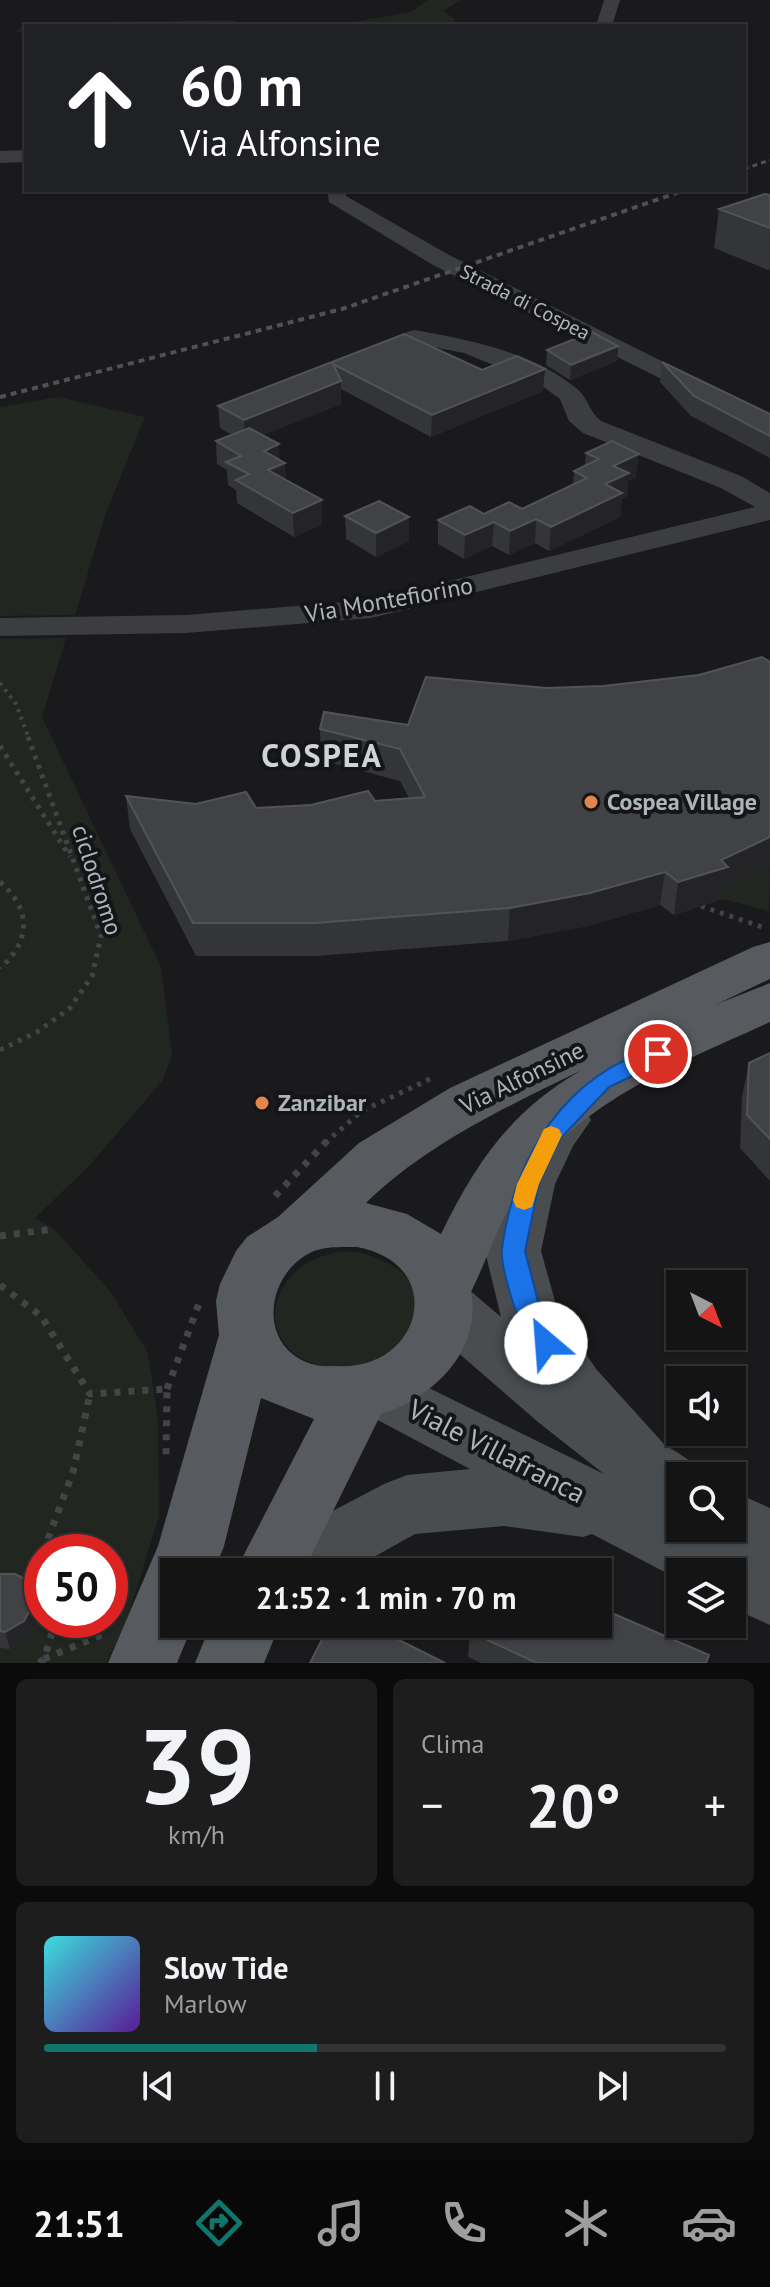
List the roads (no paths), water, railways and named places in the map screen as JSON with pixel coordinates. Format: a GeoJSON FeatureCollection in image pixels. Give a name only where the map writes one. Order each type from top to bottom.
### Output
{"type":"FeatureCollection","features":[{"type":"Feature","properties":{"kind":"main road","name":"Via Alfonsine"},"geometry":{"type":"LineString","coordinates":[[297,1234],[378,1158],[468,1102],[767,943]]}},
{"type":"Feature","properties":{"kind":"main road","name":"Via Alfonsine"},"geometry":{"type":"LineString","coordinates":[[444,1298],[500,1174],[539,1127],[602,1081],[770,1001]]}},
{"type":"Feature","properties":{"kind":"main road","name":"Viale Villafranca"},"geometry":{"type":"LineString","coordinates":[[602,1081],[552,1134],[528,1184],[513,1251],[531,1321],[646,1490]]}},
{"type":"Feature","properties":{"kind":"main road"},"geometry":{"type":"LineString","coordinates":[[357,1224],[387,1230],[413,1245],[432,1266],[444,1298],[443,1327],[434,1347],[420,1365],[401,1380],[368,1392],[330,1395],[302,1389],[278,1377],[259,1359],[247,1337],[243,1317],[244,1295],[252,1274],[266,1256],[297,1234],[326,1225],[357,1224]]}},
{"type":"Feature","properties":{"kind":"main road","name":"Viale Villafranca"},"geometry":{"type":"LineString","coordinates":[[444,1298],[556,1401],[716,1558]]}},
{"type":"Feature","properties":{"kind":"main road"},"geometry":{"type":"LineString","coordinates":[[186,1558],[247,1337]]}},
{"type":"Feature","properties":{"kind":"main road"},"geometry":{"type":"LineString","coordinates":[[276,1558],[368,1392]]}},
{"type":"Feature","properties":{"kind":"main road","name":"Viale Villafranca"},"geometry":{"type":"LineString","coordinates":[[368,1392],[646,1490]]}},
{"type":"Feature","properties":{"kind":"main road","name":"Viale Villafranca"},"geometry":{"type":"LineString","coordinates":[[309,1558],[407,1505],[504,1496],[646,1490]]}},
{"type":"Feature","properties":{"kind":"main road"},"geometry":{"type":"LineString","coordinates":[[746,1529],[770,1542]]}},
{"type":"Feature","properties":{"kind":"main road","name":"Viale Villafranca"},"geometry":{"type":"LineString","coordinates":[[746,1580],[770,1592]]}},
{"type":"Feature","properties":{"kind":"main road"},"geometry":{"type":"LineString","coordinates":[[127,1647],[160,1607]]}},
{"type":"Feature","properties":{"kind":"main road"},"geometry":{"type":"LineString","coordinates":[[229,1663],[240,1638]]}},
{"type":"Feature","properties":{"kind":"main road"},"geometry":{"type":"LineString","coordinates":[[229,1663],[248,1638]]}},
{"type":"Feature","properties":{"kind":"street"},"geometry":{"type":"LineString","coordinates":[[605,24],[612,0]]}},
{"type":"Feature","properties":{"kind":"street"},"geometry":{"type":"LineString","coordinates":[[0,157],[24,156]]}},
{"type":"Feature","properties":{"kind":"street","name":"Strada di Cospea"},"geometry":{"type":"LineString","coordinates":[[337,192],[336,198],[441,260],[770,425]]}},
{"type":"Feature","properties":{"kind":"street"},"geometry":{"type":"LineString","coordinates":[[415,337],[470,347],[547,378],[571,396],[578,416],[592,427],[731,482],[770,504]]}},
{"type":"Feature","properties":{"kind":"street","name":"Via Montefiorino"},"geometry":{"type":"LineString","coordinates":[[0,627],[144,625],[312,617],[371,609],[770,512]]}},
{"type":"Feature","properties":{"kind":"railway"},"geometry":{"type":"LineString","coordinates":[[746,168],[770,160]]}},
{"type":"Feature","properties":{"kind":"railway"},"geometry":{"type":"LineString","coordinates":[[0,397],[342,309],[679,192]]}},
{"type":"Feature","properties":{"kind":"place","name":"Cospea Village"},"geometry":{"type":"Point","coordinates":[591,802]}},
{"type":"Feature","properties":{"kind":"place","name":"Zanzibar"},"geometry":{"type":"Point","coordinates":[262,1103]}},
{"type":"Feature","properties":{"kind":"district","name":"COSPEA"},"geometry":{"type":"Point","coordinates":[322,756]}}]}
